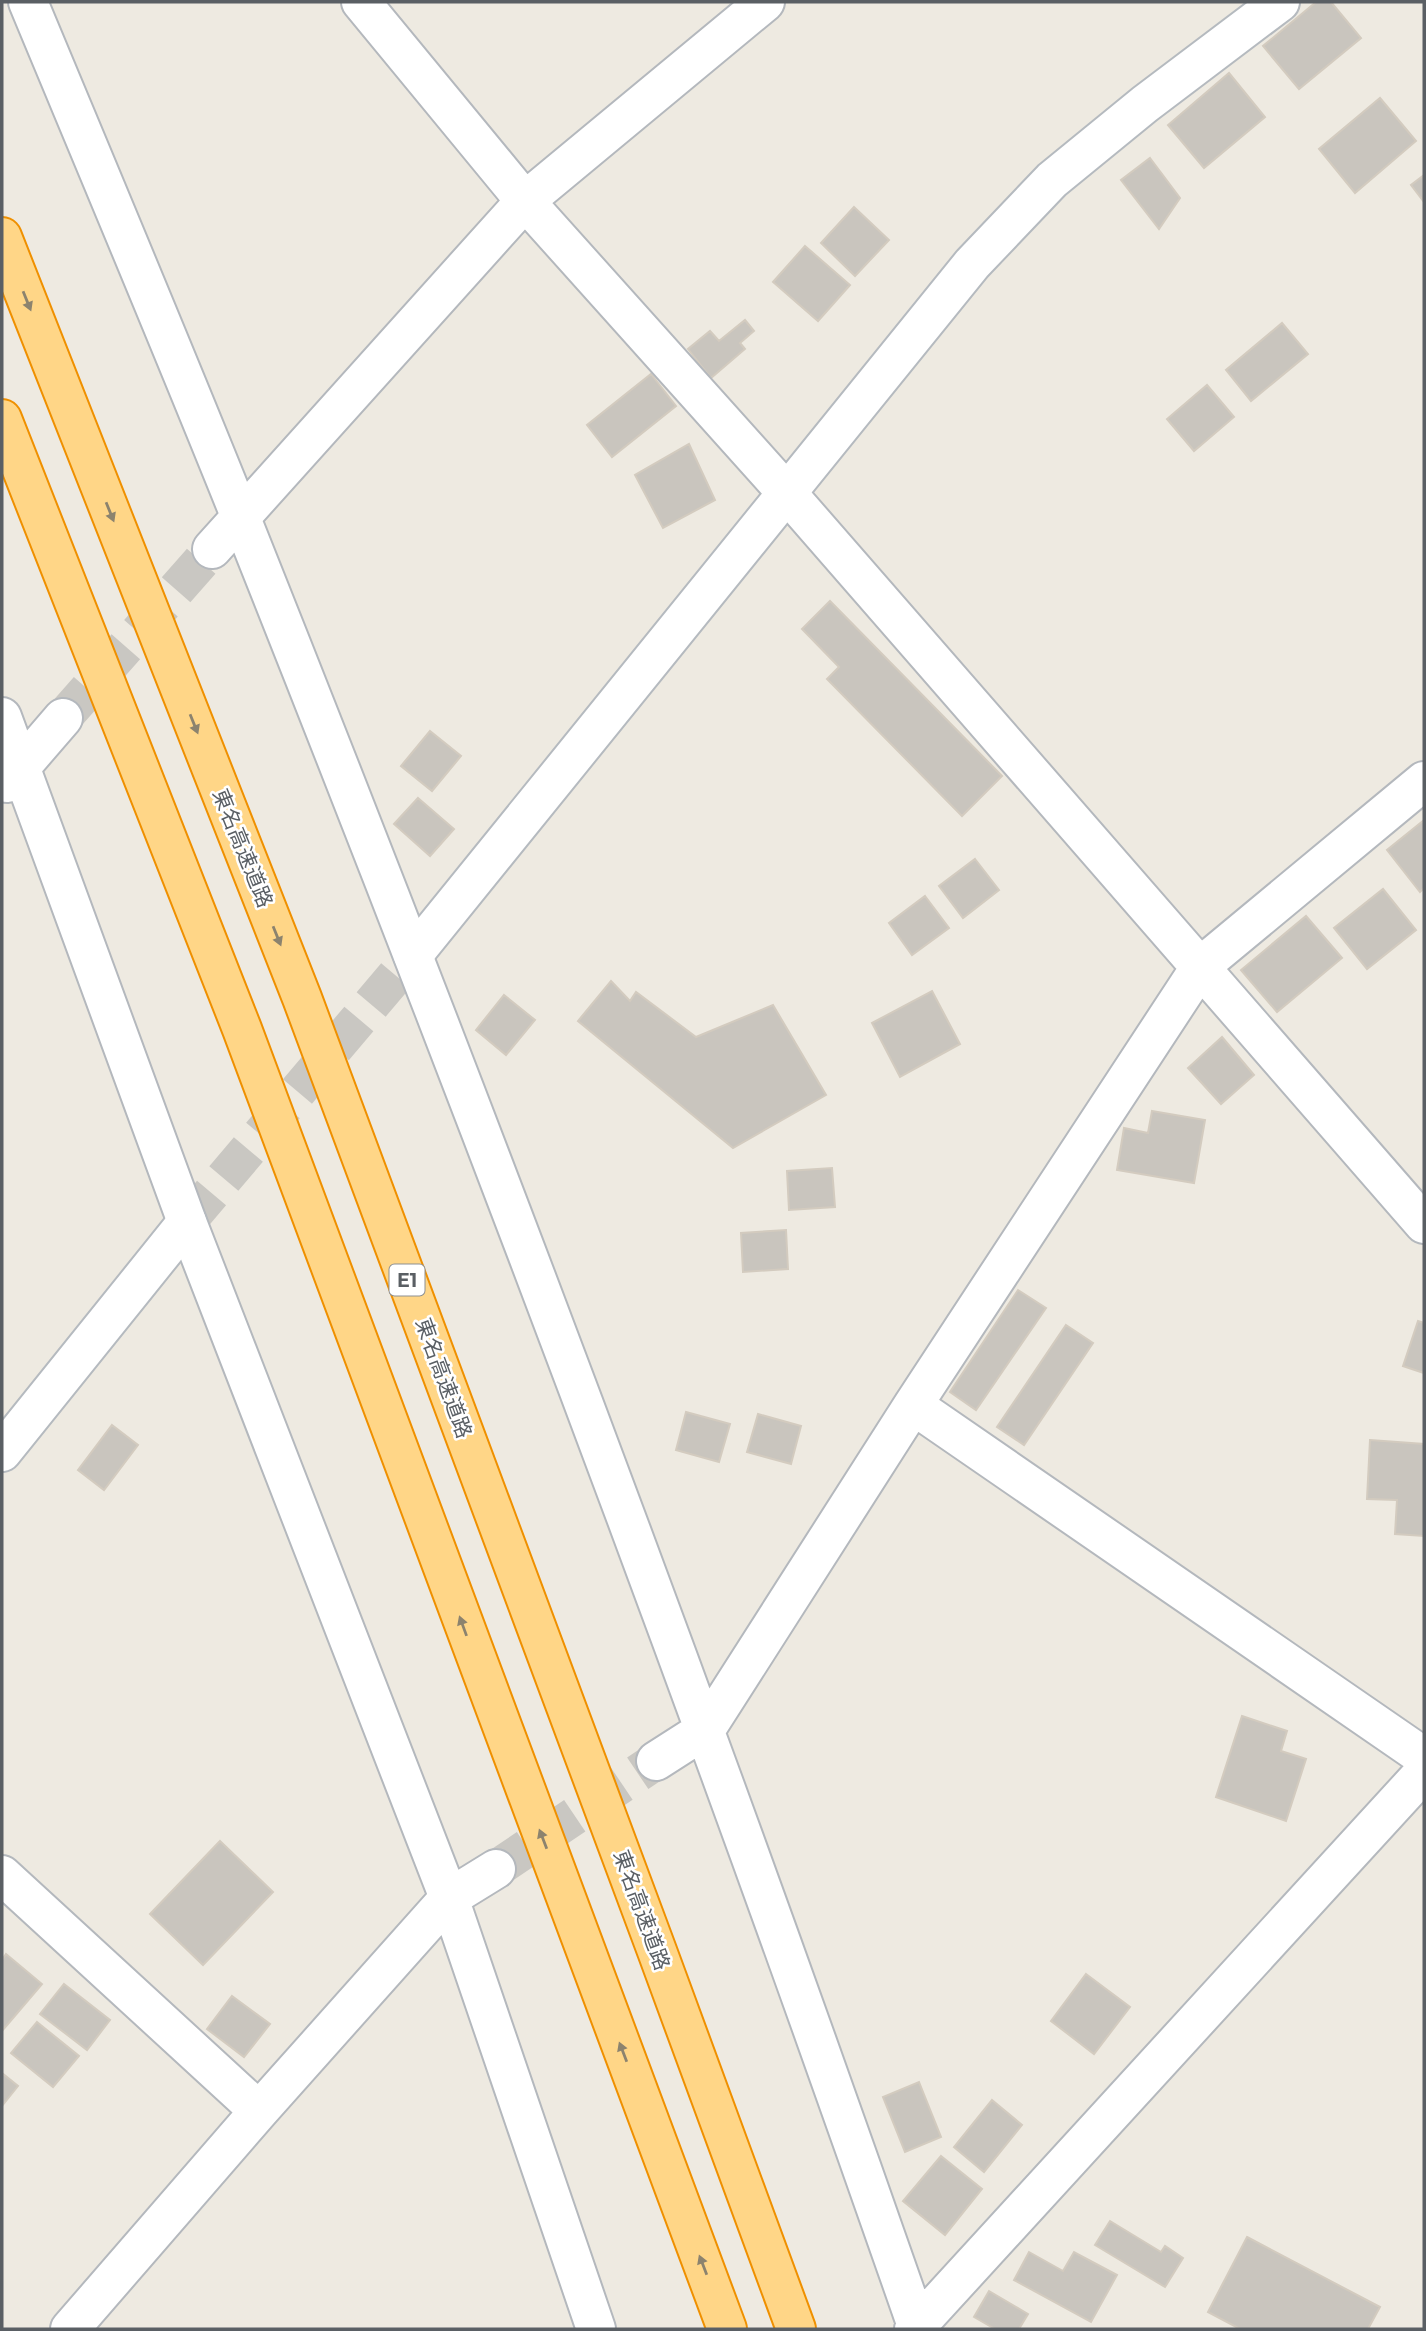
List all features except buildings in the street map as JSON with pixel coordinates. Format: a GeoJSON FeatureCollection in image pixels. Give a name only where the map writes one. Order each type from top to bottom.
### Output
{"type":"FeatureCollection","features":[{"type":"Feature","properties":{"kind":"highway","name":"東名高速道路"},"geometry":{"type":"LineString","coordinates":[[2,237],[302,998],[796,2329]]}},
{"type":"Feature","properties":{"kind":"highway"},"geometry":{"type":"LineString","coordinates":[[2,419],[242,1028],[727,2329]]}},
{"type":"Feature","properties":{"kind":"street"},"geometry":{"type":"LineString","coordinates":[[29,2],[241,518],[413,955],[706,1729],[917,2328],[1424,1772]]}},
{"type":"Feature","properties":{"kind":"street"},"geometry":{"type":"LineString","coordinates":[[361,2],[525,201],[786,492],[1423,1222]]}},
{"type":"Feature","properties":{"kind":"street"},"geometry":{"type":"LineString","coordinates":[[212,549],[525,201],[765,2]]}},
{"type":"Feature","properties":{"kind":"street"},"geometry":{"type":"LineString","coordinates":[[413,955],[972,264],[1052,180],[1145,104],[1280,2]]}},
{"type":"Feature","properties":{"kind":"street"},"geometry":{"type":"LineString","coordinates":[[2,717],[12,778],[449,1898],[596,2329]]}},
{"type":"Feature","properties":{"kind":"street"},"geometry":{"type":"LineString","coordinates":[[12,778],[63,718]]}},
{"type":"Feature","properties":{"kind":"street"},"geometry":{"type":"LineString","coordinates":[[656,1762],[706,1729],[912,1405],[1201,966],[1424,781]]}},
{"type":"Feature","properties":{"kind":"street"},"geometry":{"type":"LineString","coordinates":[[2,1452],[187,1222]]}},
{"type":"Feature","properties":{"kind":"street"},"geometry":{"type":"LineString","coordinates":[[912,1405],[1424,1757]]}},
{"type":"Feature","properties":{"kind":"street"},"geometry":{"type":"LineString","coordinates":[[70,2329],[449,1898],[496,1870]]}},
{"type":"Feature","properties":{"kind":"street"},"geometry":{"type":"LineString","coordinates":[[2,1875],[259,2111]]}},
{"type":"Feature","properties":{"kind":"tunnel"},"geometry":{"type":"LineString","coordinates":[[63,718],[212,549]]}},
{"type":"Feature","properties":{"kind":"tunnel"},"geometry":{"type":"LineString","coordinates":[[187,1222],[413,955]]}},
{"type":"Feature","properties":{"kind":"tunnel"},"geometry":{"type":"LineString","coordinates":[[496,1869],[656,1761]]}}]}
